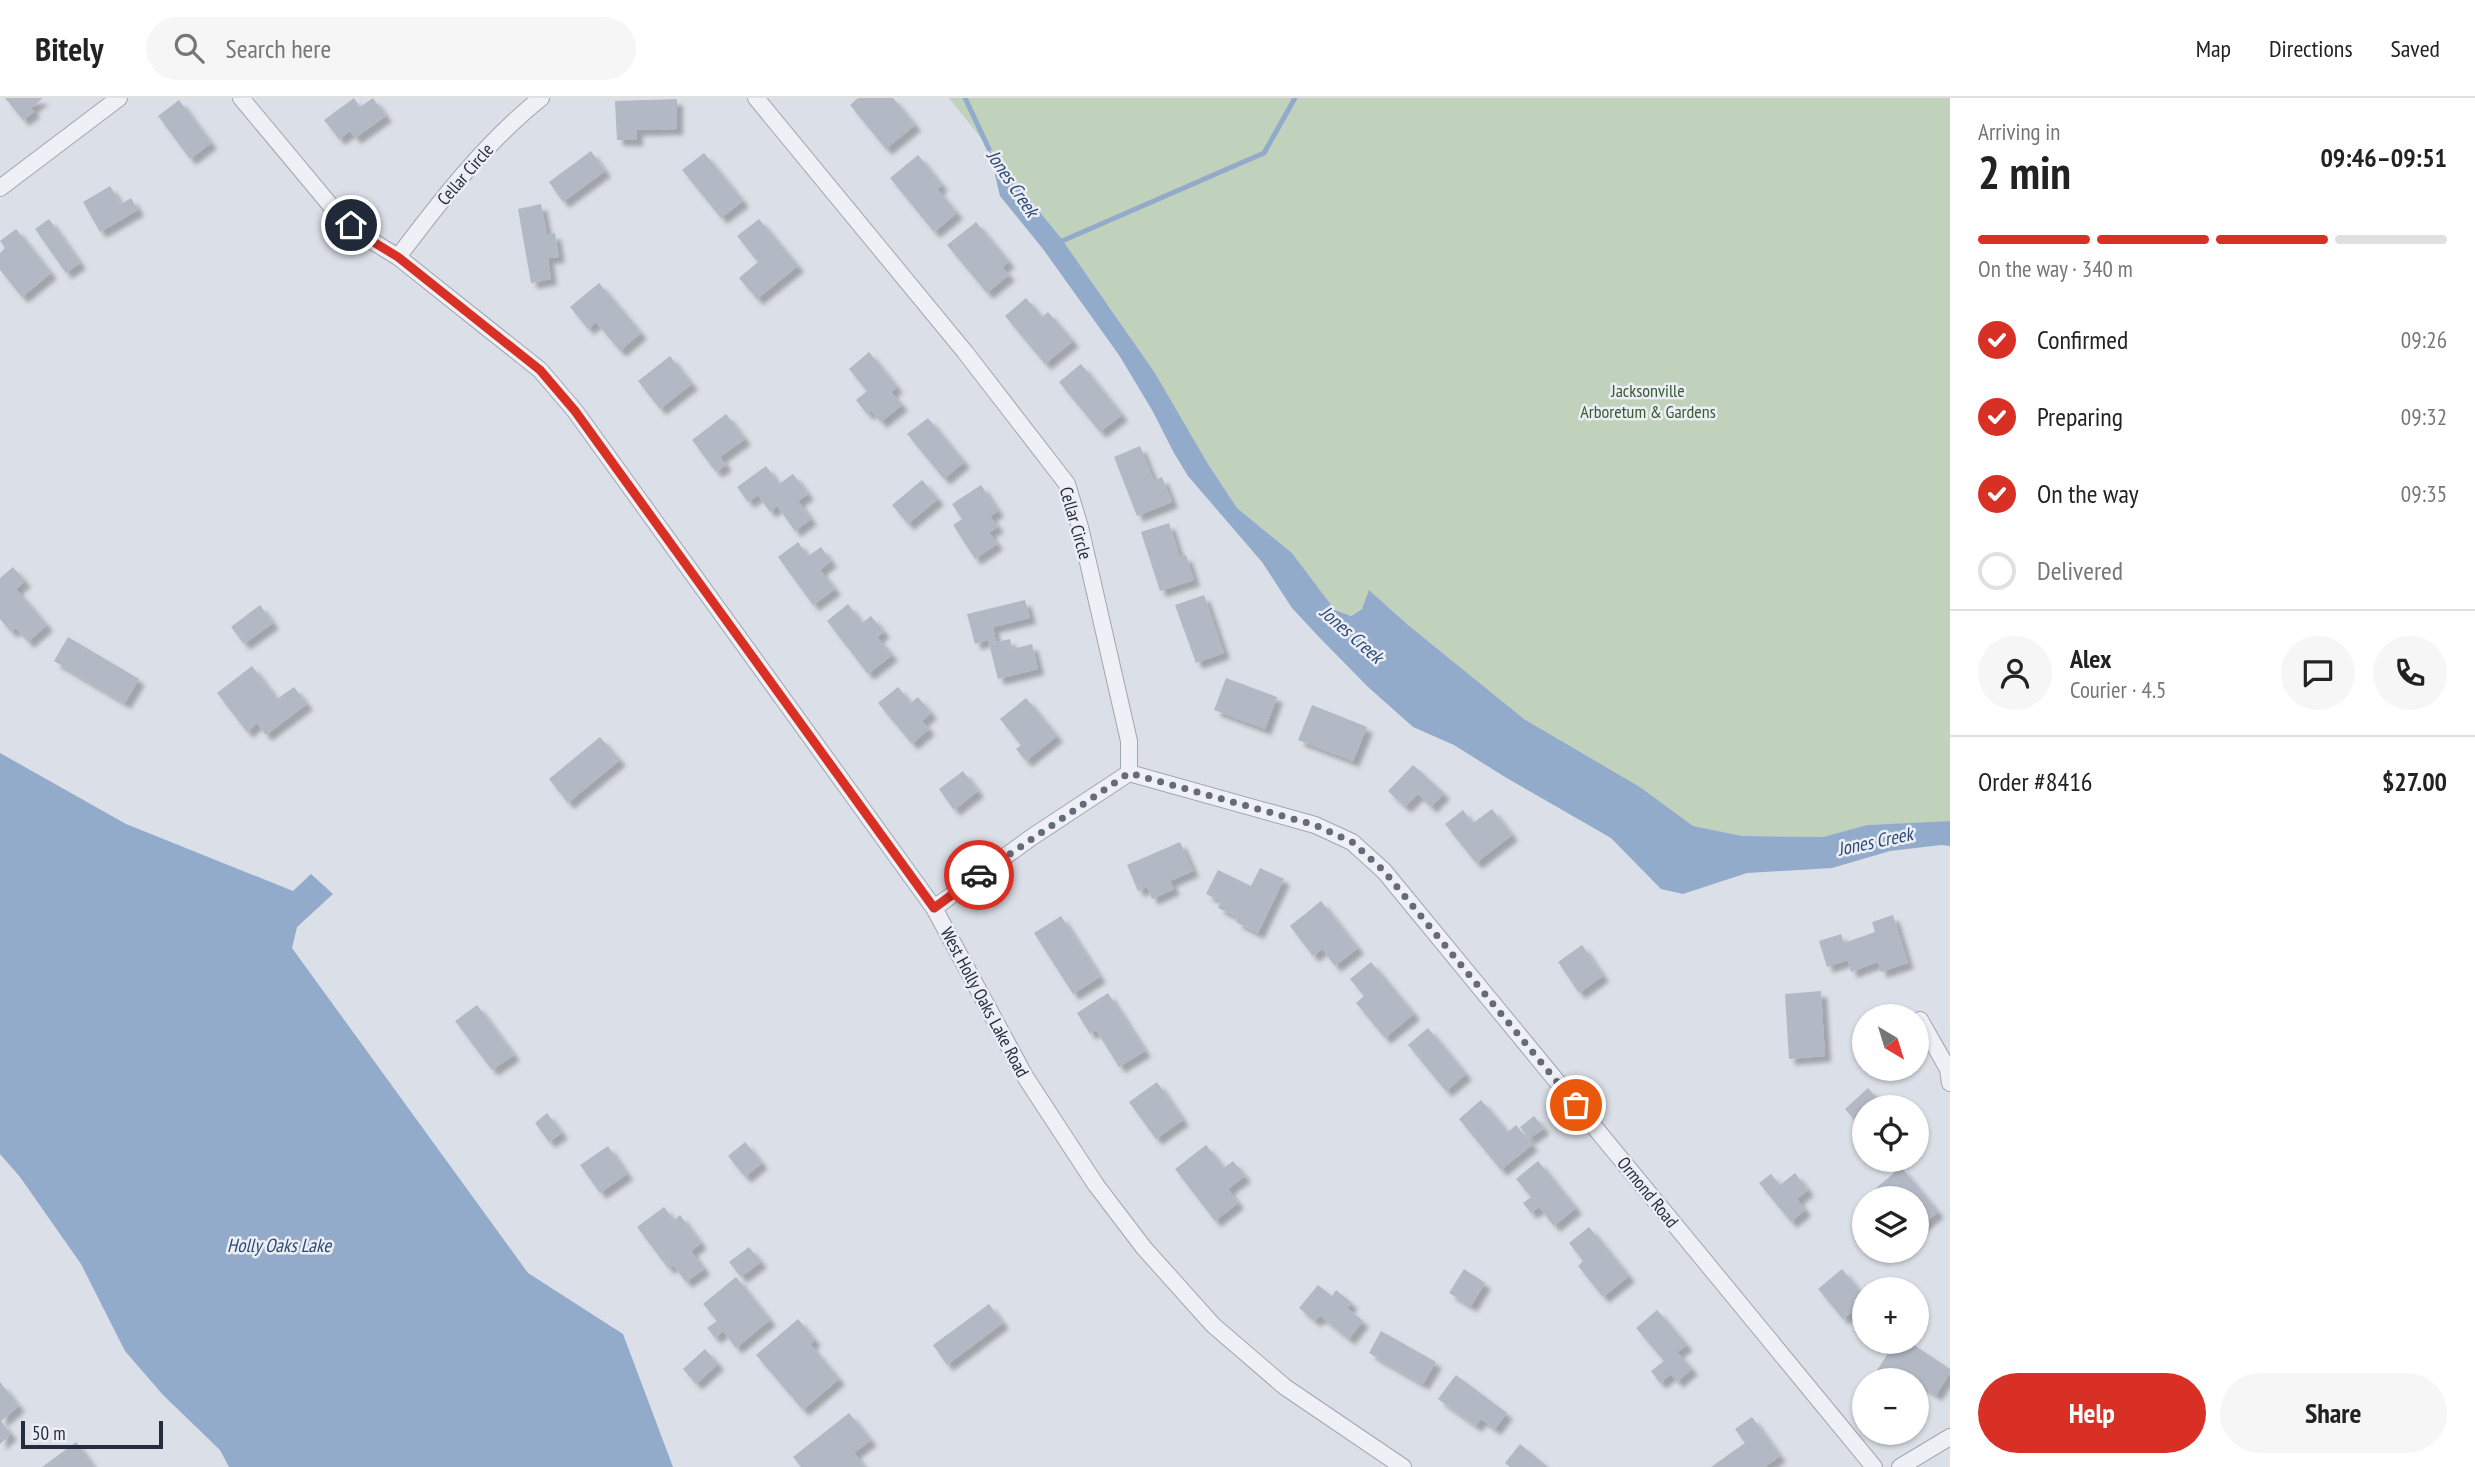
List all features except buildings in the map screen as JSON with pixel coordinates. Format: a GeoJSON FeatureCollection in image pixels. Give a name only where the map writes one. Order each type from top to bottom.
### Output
{"type":"FeatureCollection","features":[{"type":"Feature","properties":{"kind":"street"},"geometry":{"type":"LineString","coordinates":[[3,180],[119,98]]}},
{"type":"Feature","properties":{"kind":"street","name":"West Holly Oaks Lake Road"},"geometry":{"type":"LineString","coordinates":[[241,98],[336,212],[367,238],[398,257],[540,370],[575,411],[934,908],[1026,1078],[1096,1185],[1144,1248],[1213,1325],[1285,1387],[1403,1467]]}},
{"type":"Feature","properties":{"kind":"street","name":"Cellar Circle"},"geometry":{"type":"LineString","coordinates":[[398,257],[451,187],[505,129],[541,98]]}},
{"type":"Feature","properties":{"kind":"street","name":"Cellar Circle"},"geometry":{"type":"LineString","coordinates":[[756,98],[974,363],[1067,484],[1080,527],[1129,741],[1129,773]]}},
{"type":"Feature","properties":{"kind":"street"},"geometry":{"type":"LineString","coordinates":[[934,908],[1032,837],[1129,773]]}},
{"type":"Feature","properties":{"kind":"street","name":"Ormond Road"},"geometry":{"type":"LineString","coordinates":[[1129,773],[1315,825],[1352,842],[1376,864],[1874,1467]]}},
{"type":"Feature","properties":{"kind":"street"},"geometry":{"type":"LineString","coordinates":[[1929,1036],[1948,1069],[1950,1083]]}},
{"type":"Feature","properties":{"kind":"street"},"geometry":{"type":"LineString","coordinates":[[1900,1467],[1950,1437]]}},
{"type":"Feature","properties":{"kind":"green space","name":"Jacksonville Arboretum & Gardens"},"geometry":{"type":"Polygon","coordinates":[[[949,98],[1950,98],[1950,821],[1867,825],[1823,837],[1742,836],[1693,826],[1640,787],[1524,719],[1370,591],[1362,609],[1350,616],[1335,610],[1292,553],[1237,508],[1155,373],[1061,238],[949,98]]]}},
{"type":"Feature","properties":{"kind":"water"},"geometry":{"type":"Polygon","coordinates":[[[989,149],[1061,238],[1155,373],[1237,508],[1292,553],[1335,610],[1351,616],[1362,609],[1369,590],[1524,719],[1640,787],[1693,826],[1742,836],[1823,837],[1867,825],[1950,821],[1950,846],[1890,851],[1832,868],[1747,873],[1683,894],[1661,889],[1611,838],[1454,745],[1413,727],[1367,686],[1292,608],[1262,562],[1188,476],[1119,355],[1043,249],[1000,196],[989,149]]]}},
{"type":"Feature","properties":{"kind":"water","name":"Holly Oaks Lake"},"geometry":{"type":"Polygon","coordinates":[[[0,753],[126,824],[293,891],[311,874],[333,894],[297,927],[292,948],[528,1273],[623,1334],[673,1467],[229,1467],[220,1450],[163,1395],[125,1351],[81,1264],[20,1177],[0,1154],[0,753]]]}},
{"type":"Feature","properties":{"kind":"waterway","name":"Jones Creek"},"geometry":{"type":"LineString","coordinates":[[965,98],[989,149]]}},
{"type":"Feature","properties":{"kind":"waterway"},"geometry":{"type":"LineString","coordinates":[[1062,241],[1264,153],[1295,98]]}},
{"type":"Feature","properties":{"kind":"way so far"},"geometry":{"type":"LineString","coordinates":[[979,875],[1129,773],[1315,825],[1352,842],[1384,871],[1576,1105]]}},
{"type":"Feature","properties":{"kind":"route"},"geometry":{"type":"LineString","coordinates":[[351,225],[398,257],[540,370],[575,411],[934,908],[979,875]]}}]}
